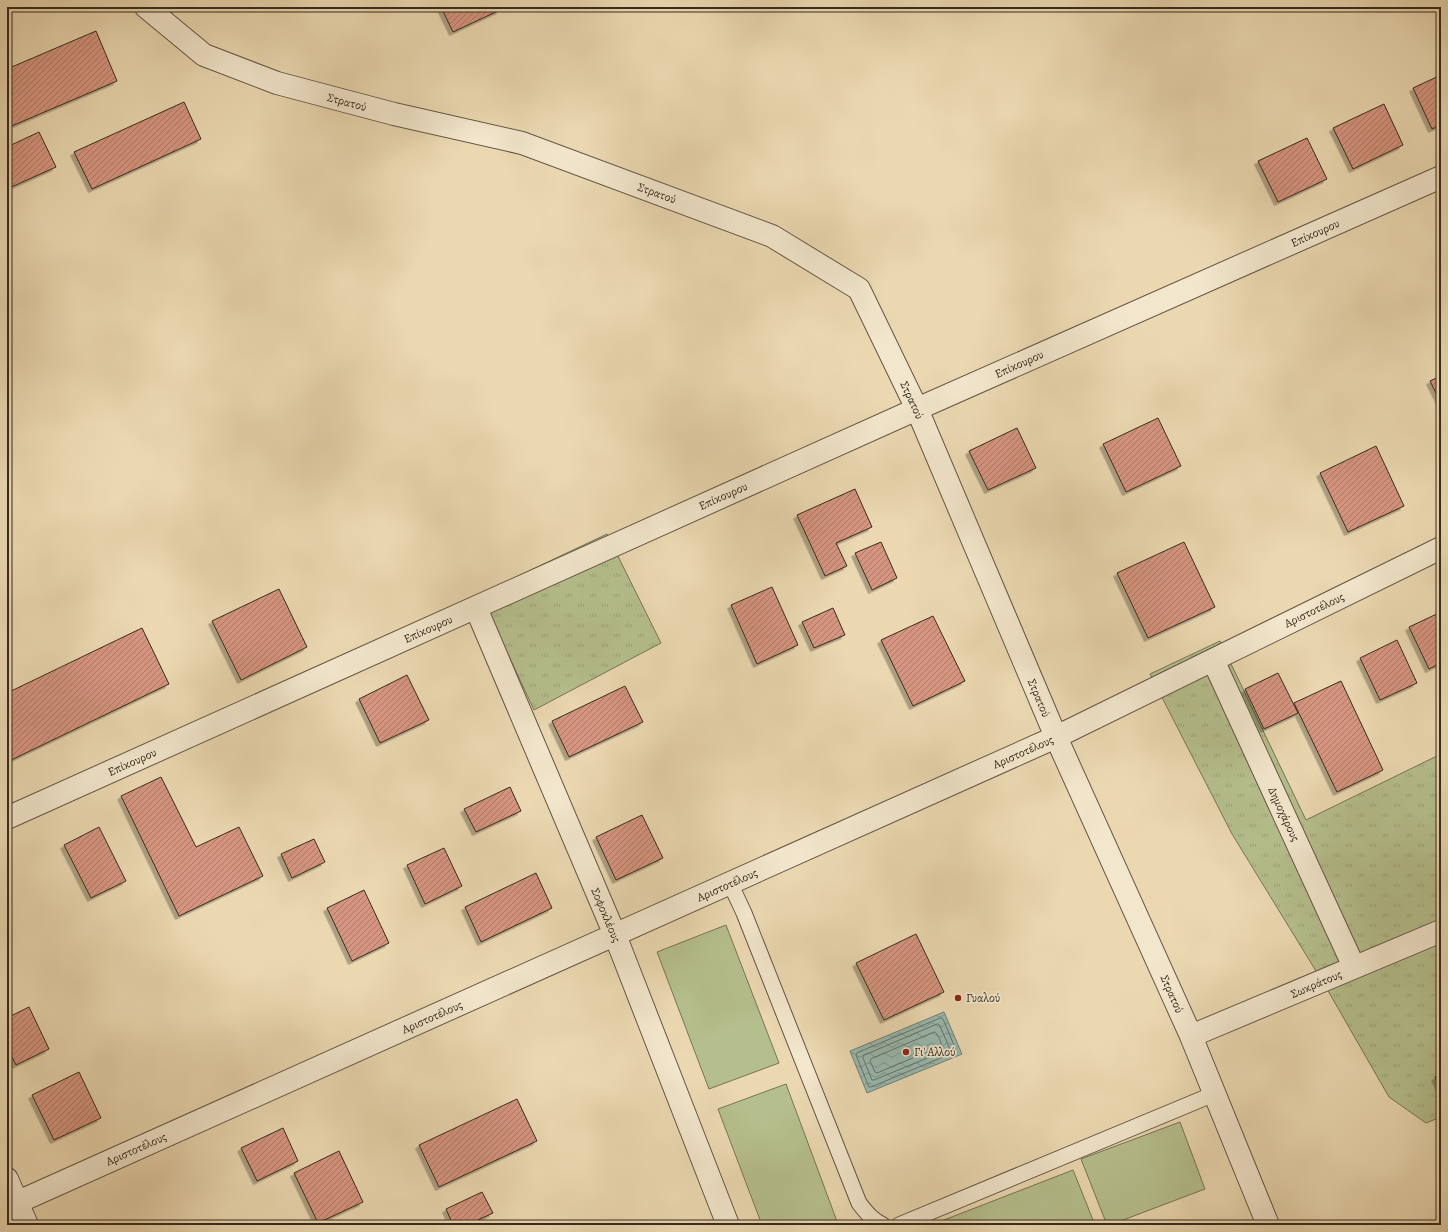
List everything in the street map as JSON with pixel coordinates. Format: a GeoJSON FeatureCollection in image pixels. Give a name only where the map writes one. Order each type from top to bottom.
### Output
{"type":"FeatureCollection","features":[{"type":"Feature","properties":{"kind":"street","name":"Στρατού"},"geometry":{"type":"LineString","coordinates":[[146,7],[204,55],[277,84],[394,114],[522,143],[772,236],[859,288],[917,409],[1056,737],[1191,1036],[1268,1225]]}},
{"type":"Feature","properties":{"kind":"street","name":"Επίκουρου"},"geometry":{"type":"LineString","coordinates":[[7,818],[917,409],[1441,177]]}},
{"type":"Feature","properties":{"kind":"street","name":"Αριστοτέλους"},"geometry":{"type":"LineString","coordinates":[[12,1205],[1056,737],[1441,548]]}},
{"type":"Feature","properties":{"kind":"street","name":"Σοφοκλέους"},"geometry":{"type":"LineString","coordinates":[[476,608],[614,935],[728,1225]]}},
{"type":"Feature","properties":{"kind":"street","name":"Δημοχάρους"},"geometry":{"type":"LineString","coordinates":[[1213,660],[1354,967]]}},
{"type":"Feature","properties":{"kind":"street","name":"Σωκράτους"},"geometry":{"type":"LineString","coordinates":[[1191,1036],[1441,931]]}},
{"type":"Feature","properties":{"kind":"street"},"geometry":{"type":"LineString","coordinates":[[7,1180],[12,1205],[27,1225]]}},
{"type":"Feature","properties":{"kind":"lane"},"geometry":{"type":"LineString","coordinates":[[730,883],[744,913],[859,1203],[867,1214],[883,1225]]}},
{"type":"Feature","properties":{"kind":"lane"},"geometry":{"type":"LineString","coordinates":[[899,1225],[1214,1094]]}},
{"type":"Feature","properties":{"kind":"green space"},"geometry":{"type":"Polygon","coordinates":[[[607,534],[661,643],[534,710],[480,594],[607,534]]]}},
{"type":"Feature","properties":{"kind":"green space"},"geometry":{"type":"Polygon","coordinates":[[[1220,641],[1306,820],[1441,754],[1441,1117],[1426,1123],[1389,1097],[1327,989],[1232,834],[1150,674],[1220,641]]]}},
{"type":"Feature","properties":{"kind":"green space"},"geometry":{"type":"Polygon","coordinates":[[[726,925],[779,1063],[709,1089],[657,952],[726,925]]]}},
{"type":"Feature","properties":{"kind":"green space"},"geometry":{"type":"Polygon","coordinates":[[[786,1084],[838,1224],[762,1225],[718,1109],[786,1084]]]}},
{"type":"Feature","properties":{"kind":"green space"},"geometry":{"type":"Polygon","coordinates":[[[1180,1122],[1205,1189],[1107,1225],[1081,1159],[1180,1122]]]}},
{"type":"Feature","properties":{"kind":"green space"},"geometry":{"type":"Polygon","coordinates":[[[1073,1170],[1095,1225],[931,1225],[1073,1170]]]}},
{"type":"Feature","properties":{"kind":"water","name":"Γι' Αλλού"},"geometry":{"type":"Polygon","coordinates":[[[944,1012],[962,1054],[867,1093],[850,1051],[944,1012]]]}},
{"type":"Feature","properties":{"kind":"building"},"geometry":{"type":"Polygon","coordinates":[[[441,7],[499,7],[500,10],[453,32],[441,7]]]}},
{"type":"Feature","properties":{"kind":"building"},"geometry":{"type":"Polygon","coordinates":[[[96,31],[117,81],[7,128],[7,69],[96,31]]]}},
{"type":"Feature","properties":{"kind":"building"},"geometry":{"type":"Polygon","coordinates":[[[1441,75],[1441,125],[1432,129],[1413,88],[1441,75]]]}},
{"type":"Feature","properties":{"kind":"building"},"geometry":{"type":"Polygon","coordinates":[[[184,102],[201,139],[92,189],[74,152],[184,102]]]}},
{"type":"Feature","properties":{"kind":"building"},"geometry":{"type":"Polygon","coordinates":[[[1384,104],[1403,145],[1353,169],[1333,128],[1384,104]]]}},
{"type":"Feature","properties":{"kind":"building"},"geometry":{"type":"Polygon","coordinates":[[[39,132],[56,167],[7,189],[7,147],[39,132]]]}},
{"type":"Feature","properties":{"kind":"building"},"geometry":{"type":"Polygon","coordinates":[[[1307,138],[1327,179],[1278,202],[1258,161],[1307,138]]]}},
{"type":"Feature","properties":{"kind":"building"},"geometry":{"type":"Polygon","coordinates":[[[1441,376],[1441,403],[1430,381],[1441,376]]]}},
{"type":"Feature","properties":{"kind":"building"},"geometry":{"type":"Polygon","coordinates":[[[1158,418],[1181,466],[1126,492],[1103,444],[1158,418]]]}},
{"type":"Feature","properties":{"kind":"building"},"geometry":{"type":"Polygon","coordinates":[[[1017,428],[1036,468],[988,490],[969,451],[1017,428]]]}},
{"type":"Feature","properties":{"kind":"building"},"geometry":{"type":"Polygon","coordinates":[[[1376,446],[1404,506],[1348,532],[1320,473],[1376,446]]]}},
{"type":"Feature","properties":{"kind":"building"},"geometry":{"type":"Polygon","coordinates":[[[855,489],[872,527],[836,543],[847,566],[825,576],[797,515],[855,489]]]}},
{"type":"Feature","properties":{"kind":"building"},"geometry":{"type":"Polygon","coordinates":[[[881,542],[897,578],[872,590],[855,553],[881,542]]]}},
{"type":"Feature","properties":{"kind":"building"},"geometry":{"type":"Polygon","coordinates":[[[1184,542],[1215,607],[1148,638],[1117,573],[1184,542]]]}},
{"type":"Feature","properties":{"kind":"building"},"geometry":{"type":"Polygon","coordinates":[[[772,587],[798,645],[757,664],[731,605],[772,587]]]}},
{"type":"Feature","properties":{"kind":"building"},"geometry":{"type":"Polygon","coordinates":[[[279,589],[307,647],[241,680],[212,621],[279,589]]]}},
{"type":"Feature","properties":{"kind":"building"},"geometry":{"type":"Polygon","coordinates":[[[833,608],[845,635],[814,648],[802,622],[833,608]]]}},
{"type":"Feature","properties":{"kind":"building"},"geometry":{"type":"Polygon","coordinates":[[[1441,612],[1441,663],[1429,669],[1409,627],[1441,612]]]}},
{"type":"Feature","properties":{"kind":"building"},"geometry":{"type":"Polygon","coordinates":[[[933,616],[965,681],[913,706],[881,640],[933,616]]]}},
{"type":"Feature","properties":{"kind":"building"},"geometry":{"type":"Polygon","coordinates":[[[142,628],[169,684],[7,762],[7,693],[142,628]]]}},
{"type":"Feature","properties":{"kind":"building"},"geometry":{"type":"Polygon","coordinates":[[[1397,640],[1417,683],[1380,700],[1360,658],[1397,640]]]}},
{"type":"Feature","properties":{"kind":"building"},"geometry":{"type":"Polygon","coordinates":[[[1278,673],[1298,713],[1264,729],[1245,689],[1278,673]]]}},
{"type":"Feature","properties":{"kind":"building"},"geometry":{"type":"Polygon","coordinates":[[[407,675],[429,720],[380,743],[359,699],[407,675]]]}},
{"type":"Feature","properties":{"kind":"building"},"geometry":{"type":"Polygon","coordinates":[[[1341,681],[1383,770],[1337,792],[1294,703],[1341,681]]]}},
{"type":"Feature","properties":{"kind":"building"},"geometry":{"type":"Polygon","coordinates":[[[625,686],[643,722],[569,757],[552,721],[625,686]]]}},
{"type":"Feature","properties":{"kind":"building"},"geometry":{"type":"Polygon","coordinates":[[[161,777],[196,847],[239,827],[263,876],[179,916],[121,796],[161,777]]]}},
{"type":"Feature","properties":{"kind":"building"},"geometry":{"type":"Polygon","coordinates":[[[510,787],[521,811],[476,832],[464,809],[510,787]]]}},
{"type":"Feature","properties":{"kind":"building"},"geometry":{"type":"Polygon","coordinates":[[[642,815],[663,858],[616,880],[596,837],[642,815]]]}},
{"type":"Feature","properties":{"kind":"building"},"geometry":{"type":"Polygon","coordinates":[[[99,827],[126,881],[91,898],[64,845],[99,827]]]}},
{"type":"Feature","properties":{"kind":"building"},"geometry":{"type":"Polygon","coordinates":[[[314,839],[325,862],[292,878],[281,854],[314,839]]]}},
{"type":"Feature","properties":{"kind":"building"},"geometry":{"type":"Polygon","coordinates":[[[444,848],[462,886],[425,904],[407,865],[444,848]]]}},
{"type":"Feature","properties":{"kind":"building"},"geometry":{"type":"Polygon","coordinates":[[[536,873],[552,908],[481,942],[465,907],[536,873]]]}},
{"type":"Feature","properties":{"kind":"building"},"geometry":{"type":"Polygon","coordinates":[[[364,890],[389,943],[352,961],[327,908],[364,890]]]}},
{"type":"Feature","properties":{"kind":"building"},"geometry":{"type":"Polygon","coordinates":[[[916,934],[944,992],[884,1020],[856,963],[916,934]]]}},
{"type":"Feature","properties":{"kind":"building"},"geometry":{"type":"Polygon","coordinates":[[[29,1007],[49,1049],[16,1065],[7,1047],[7,1018],[29,1007]]]}},
{"type":"Feature","properties":{"kind":"building"},"geometry":{"type":"Polygon","coordinates":[[[79,1072],[101,1118],[54,1140],[32,1095],[79,1072]]]}},
{"type":"Feature","properties":{"kind":"building"},"geometry":{"type":"Polygon","coordinates":[[[1441,1074],[1441,1090],[1435,1077],[1441,1074]]]}},
{"type":"Feature","properties":{"kind":"building"},"geometry":{"type":"Polygon","coordinates":[[[517,1099],[537,1141],[439,1187],[419,1145],[517,1099]]]}},
{"type":"Feature","properties":{"kind":"building"},"geometry":{"type":"Polygon","coordinates":[[[283,1128],[298,1161],[257,1181],[241,1148],[283,1128]]]}},
{"type":"Feature","properties":{"kind":"building"},"geometry":{"type":"Polygon","coordinates":[[[339,1151],[363,1202],[318,1223],[294,1173],[339,1151]]]}},
{"type":"Feature","properties":{"kind":"building"},"geometry":{"type":"Polygon","coordinates":[[[482,1192],[493,1213],[467,1225],[453,1225],[446,1209],[482,1192]]]}},
{"type":"Feature","properties":{"kind":"place","name":"Γυαλού"},"geometry":{"type":"Point","coordinates":[958,998]}},
{"type":"Feature","properties":{"kind":"place","name":"Γι' Αλλού"},"geometry":{"type":"Point","coordinates":[906,1052]}}]}
